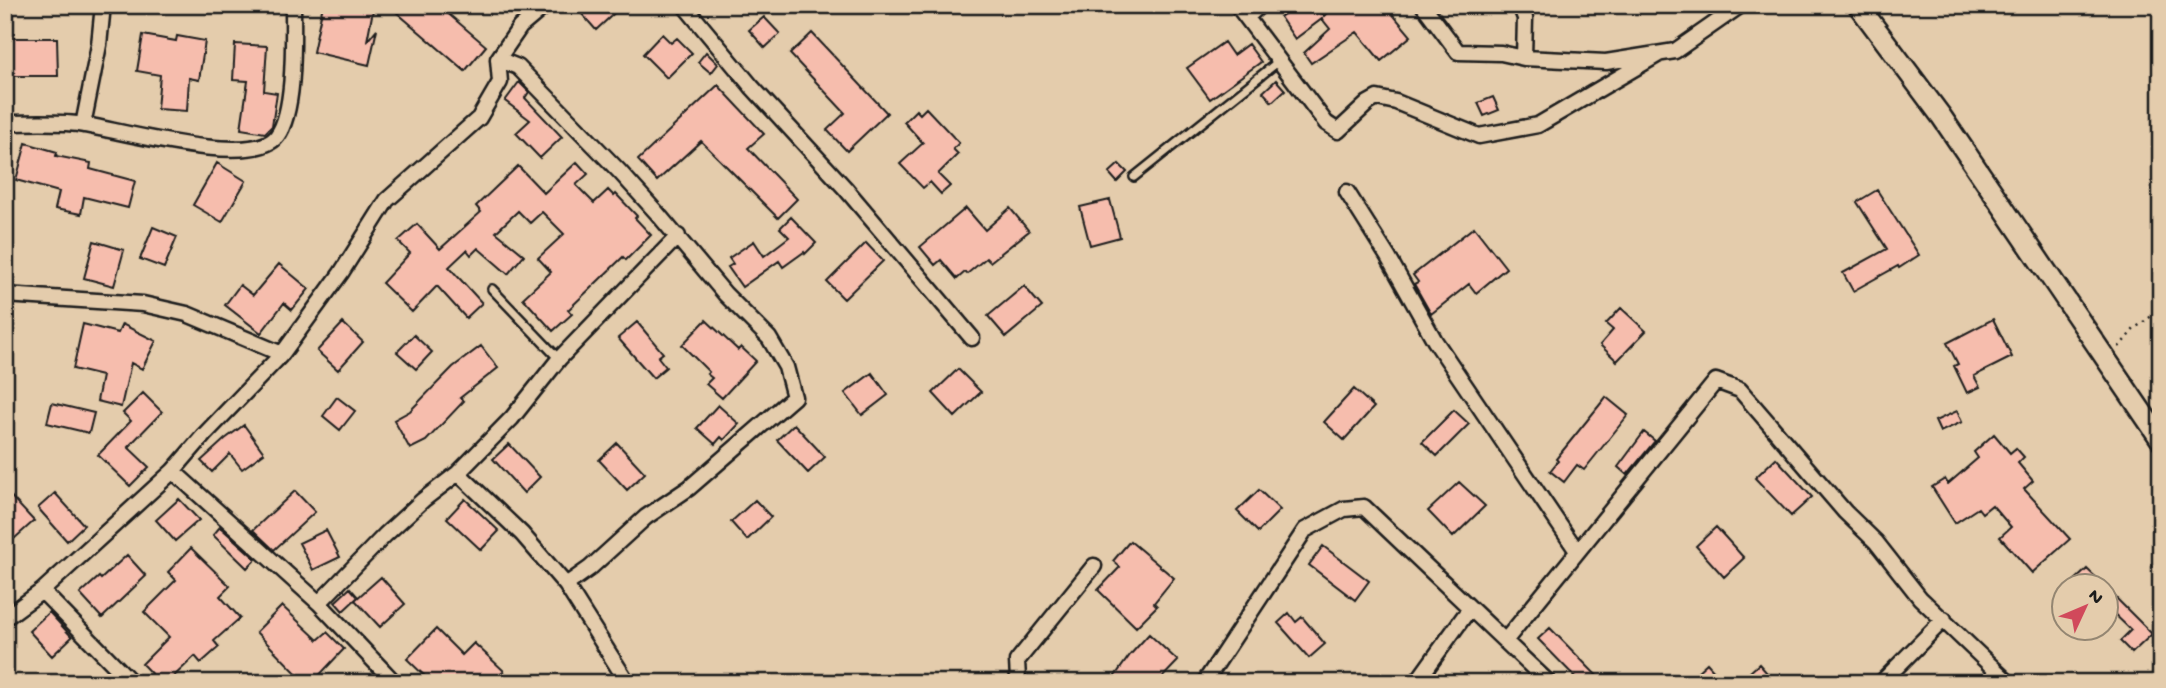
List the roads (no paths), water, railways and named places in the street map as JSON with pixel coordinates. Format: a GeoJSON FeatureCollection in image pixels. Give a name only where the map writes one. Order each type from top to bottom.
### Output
{"type":"FeatureCollection","features":[{"type":"Feature","properties":{"kind":"main road"},"geometry":{"type":"LineString","coordinates":[[1857,5],[1941,116],[2161,440]]}},
{"type":"Feature","properties":{"kind":"street"},"geometry":{"type":"LineString","coordinates":[[83,125],[99,45],[103,5]]}},
{"type":"Feature","properties":{"kind":"street"},"geometry":{"type":"LineString","coordinates":[[5,123],[83,125],[175,145],[259,148],[276,139],[286,119],[293,53],[293,5]]}},
{"type":"Feature","properties":{"kind":"street"},"geometry":{"type":"LineString","coordinates":[[5,618],[42,591],[173,471],[282,354],[341,273],[387,200],[479,118],[500,82],[498,60],[520,27],[546,5]]}},
{"type":"Feature","properties":{"kind":"street"},"geometry":{"type":"LineString","coordinates":[[684,5],[752,87],[845,188],[972,338]]}},
{"type":"Feature","properties":{"kind":"street"},"geometry":{"type":"LineString","coordinates":[[1237,5],[1326,123],[1338,131],[1377,98],[1396,102],[1479,135],[1538,125],[1658,54]]}},
{"type":"Feature","properties":{"kind":"street"},"geometry":{"type":"LineString","coordinates":[[1247,17],[1260,5]]}},
{"type":"Feature","properties":{"kind":"street"},"geometry":{"type":"LineString","coordinates":[[1423,5],[1458,52],[1606,62],[1675,51],[1741,5]]}},
{"type":"Feature","properties":{"kind":"street"},"geometry":{"type":"LineString","coordinates":[[1520,5],[1525,18],[1524,58]]}},
{"type":"Feature","properties":{"kind":"street"},"geometry":{"type":"LineString","coordinates":[[498,60],[518,67],[620,172],[678,236],[725,294],[769,338],[786,368],[794,397],[689,488],[646,517],[590,568],[566,585]]}},
{"type":"Feature","properties":{"kind":"street"},"geometry":{"type":"LineString","coordinates":[[1347,192],[1388,257],[1435,341],[1577,551]]}},
{"type":"Feature","properties":{"kind":"street"},"geometry":{"type":"LineString","coordinates":[[319,603],[385,535],[458,473],[512,418],[559,359],[678,236]]}},
{"type":"Feature","properties":{"kind":"street"},"geometry":{"type":"LineString","coordinates":[[5,295],[143,304],[187,314],[282,354]]}},
{"type":"Feature","properties":{"kind":"street"},"geometry":{"type":"LineString","coordinates":[[1505,641],[1716,381],[1740,390],[1844,512],[1876,542],[1920,598],[2009,683]]}},
{"type":"Feature","properties":{"kind":"street"},"geometry":{"type":"LineString","coordinates":[[173,471],[319,603],[395,683]]}},
{"type":"Feature","properties":{"kind":"street"},"geometry":{"type":"LineString","coordinates":[[458,473],[522,534],[566,585],[624,677]]}},
{"type":"Feature","properties":{"kind":"street"},"geometry":{"type":"LineString","coordinates":[[1204,683],[1305,530],[1344,509],[1364,507],[1549,683]]}},
{"type":"Feature","properties":{"kind":"street"},"geometry":{"type":"LineString","coordinates":[[1023,683],[1018,679],[1017,661],[1094,566]]}},
{"type":"Feature","properties":{"kind":"street"},"geometry":{"type":"LineString","coordinates":[[42,591],[132,683]]}},
{"type":"Feature","properties":{"kind":"street"},"geometry":{"type":"LineString","coordinates":[[1416,683],[1470,608]]}},
{"type":"Feature","properties":{"kind":"street"},"geometry":{"type":"LineString","coordinates":[[1881,683],[1944,619]]}},
{"type":"Feature","properties":{"kind":"lane"},"geometry":{"type":"LineString","coordinates":[[1133,177],[1280,61]]}},
{"type":"Feature","properties":{"kind":"lane"},"geometry":{"type":"LineString","coordinates":[[492,289],[559,359]]}}]}
